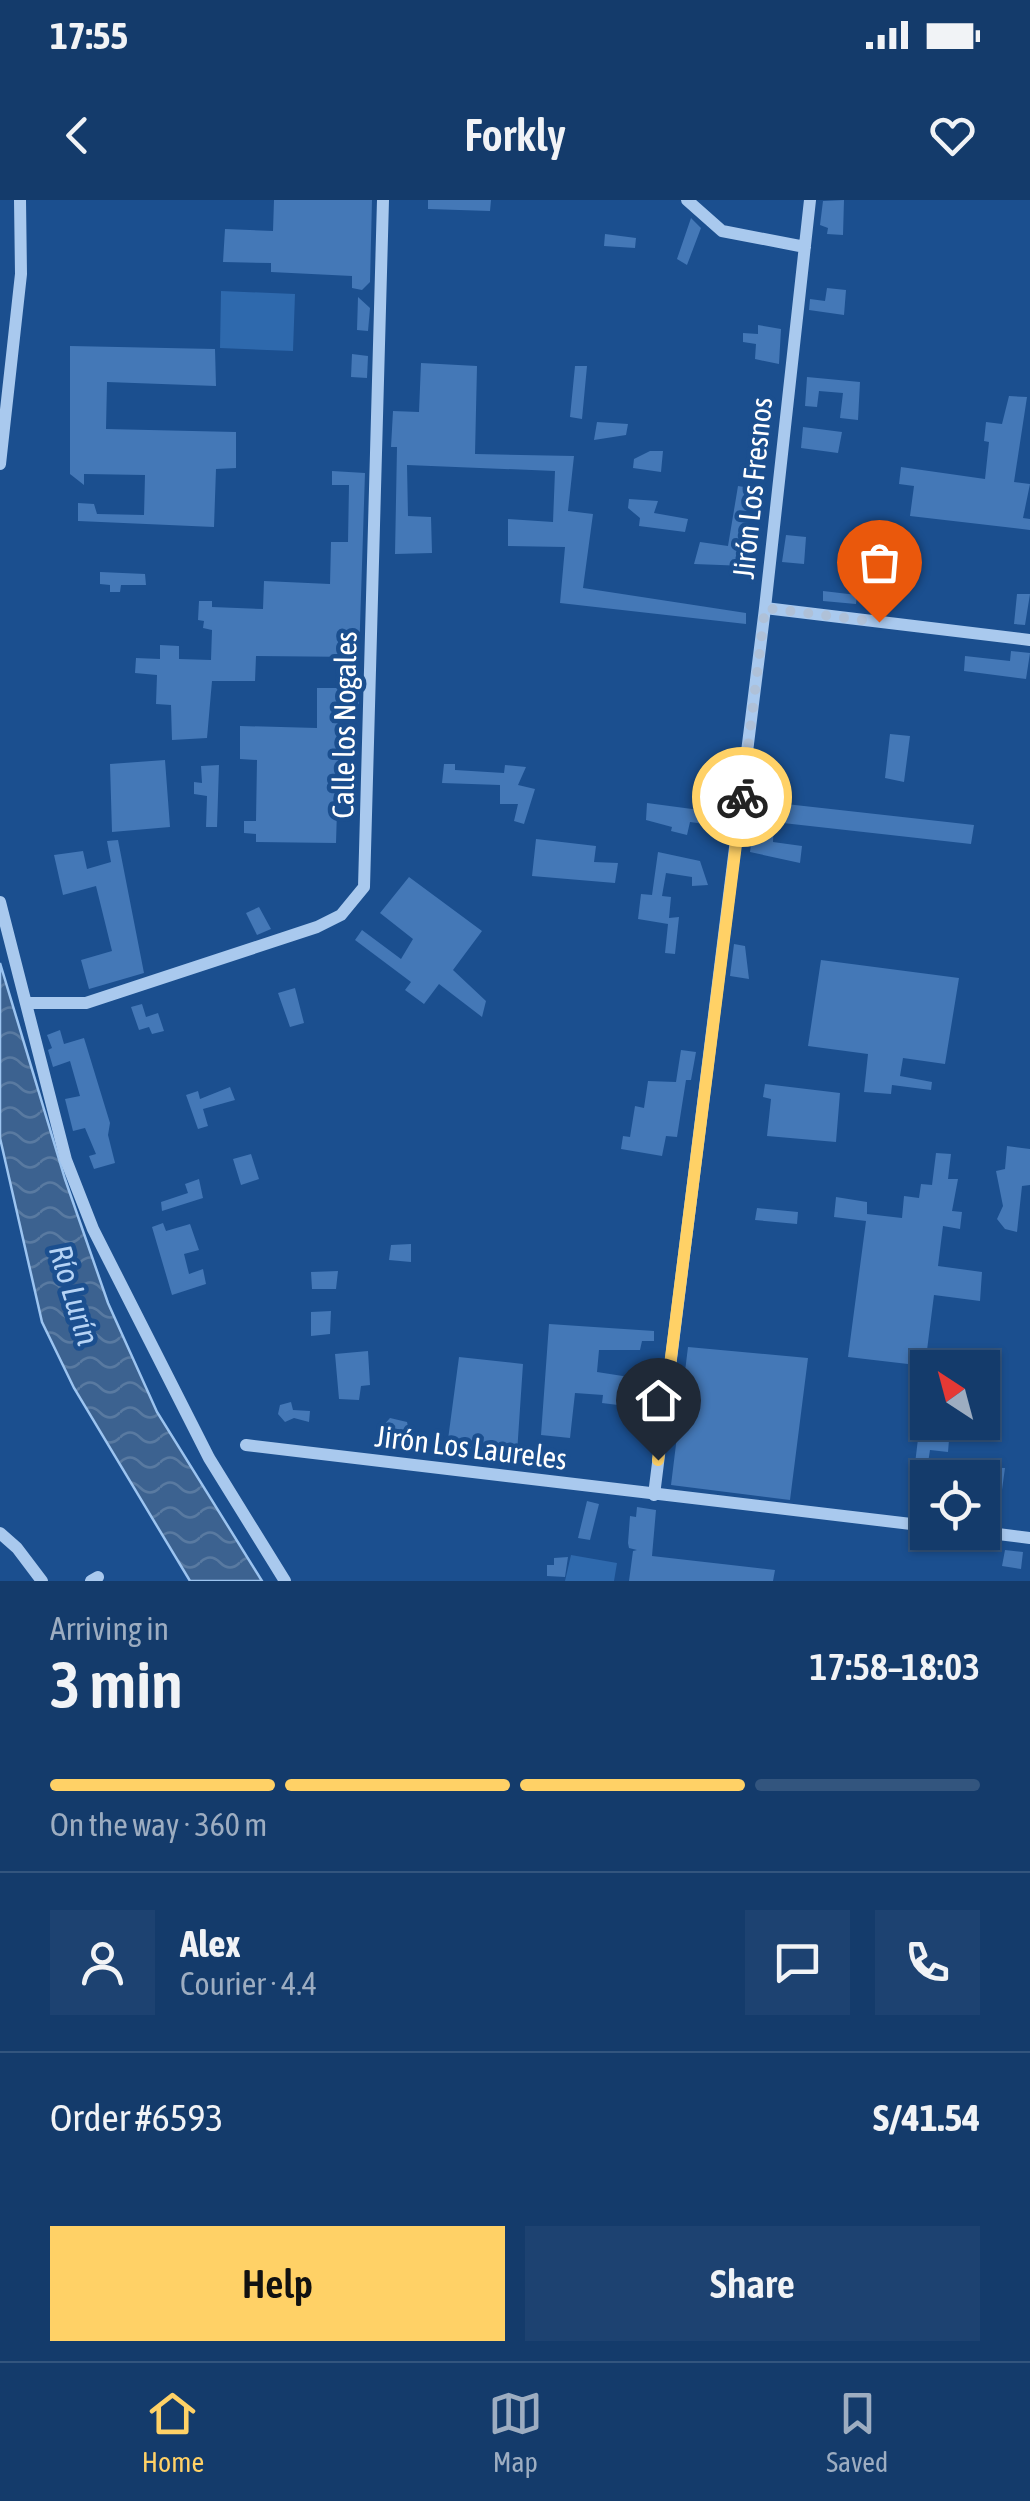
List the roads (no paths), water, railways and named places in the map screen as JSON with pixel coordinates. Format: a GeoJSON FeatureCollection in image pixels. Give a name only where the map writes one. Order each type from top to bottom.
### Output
{"type":"FeatureCollection","features":[{"type":"Feature","properties":{"kind":"street"},"geometry":{"type":"LineString","coordinates":[[0,464],[21,274],[20,200]]}},
{"type":"Feature","properties":{"kind":"street","name":"Calle los Nogales"},"geometry":{"type":"LineString","coordinates":[[28,1003],[86,1003],[317,927],[341,915],[364,888],[382,200]]}},
{"type":"Feature","properties":{"kind":"street"},"geometry":{"type":"LineString","coordinates":[[688,200],[722,230],[805,247]]}},
{"type":"Feature","properties":{"kind":"street","name":"Jirón Los Fresnos"},"geometry":{"type":"LineString","coordinates":[[654,1495],[765,608],[810,200]]}},
{"type":"Feature","properties":{"kind":"street"},"geometry":{"type":"LineString","coordinates":[[765,608],[1030,640]]}},
{"type":"Feature","properties":{"kind":"street"},"geometry":{"type":"LineString","coordinates":[[0,902],[66,1160],[93,1229],[210,1458],[285,1581]]}},
{"type":"Feature","properties":{"kind":"street","name":"Jirón Los Laureles"},"geometry":{"type":"LineString","coordinates":[[246,1445],[910,1524]]}},
{"type":"Feature","properties":{"kind":"street"},"geometry":{"type":"LineString","coordinates":[[0,1533],[42,1581]]}},
{"type":"Feature","properties":{"kind":"street"},"geometry":{"type":"LineString","coordinates":[[1000,1534],[1030,1538]]}},
{"type":"Feature","properties":{"kind":"water","name":"Río Lurín"},"geometry":{"type":"Polygon","coordinates":[[[0,963],[65,1179],[108,1303],[157,1412],[262,1581],[190,1581],[74,1388],[42,1322],[0,1138],[0,963]]]}}]}
